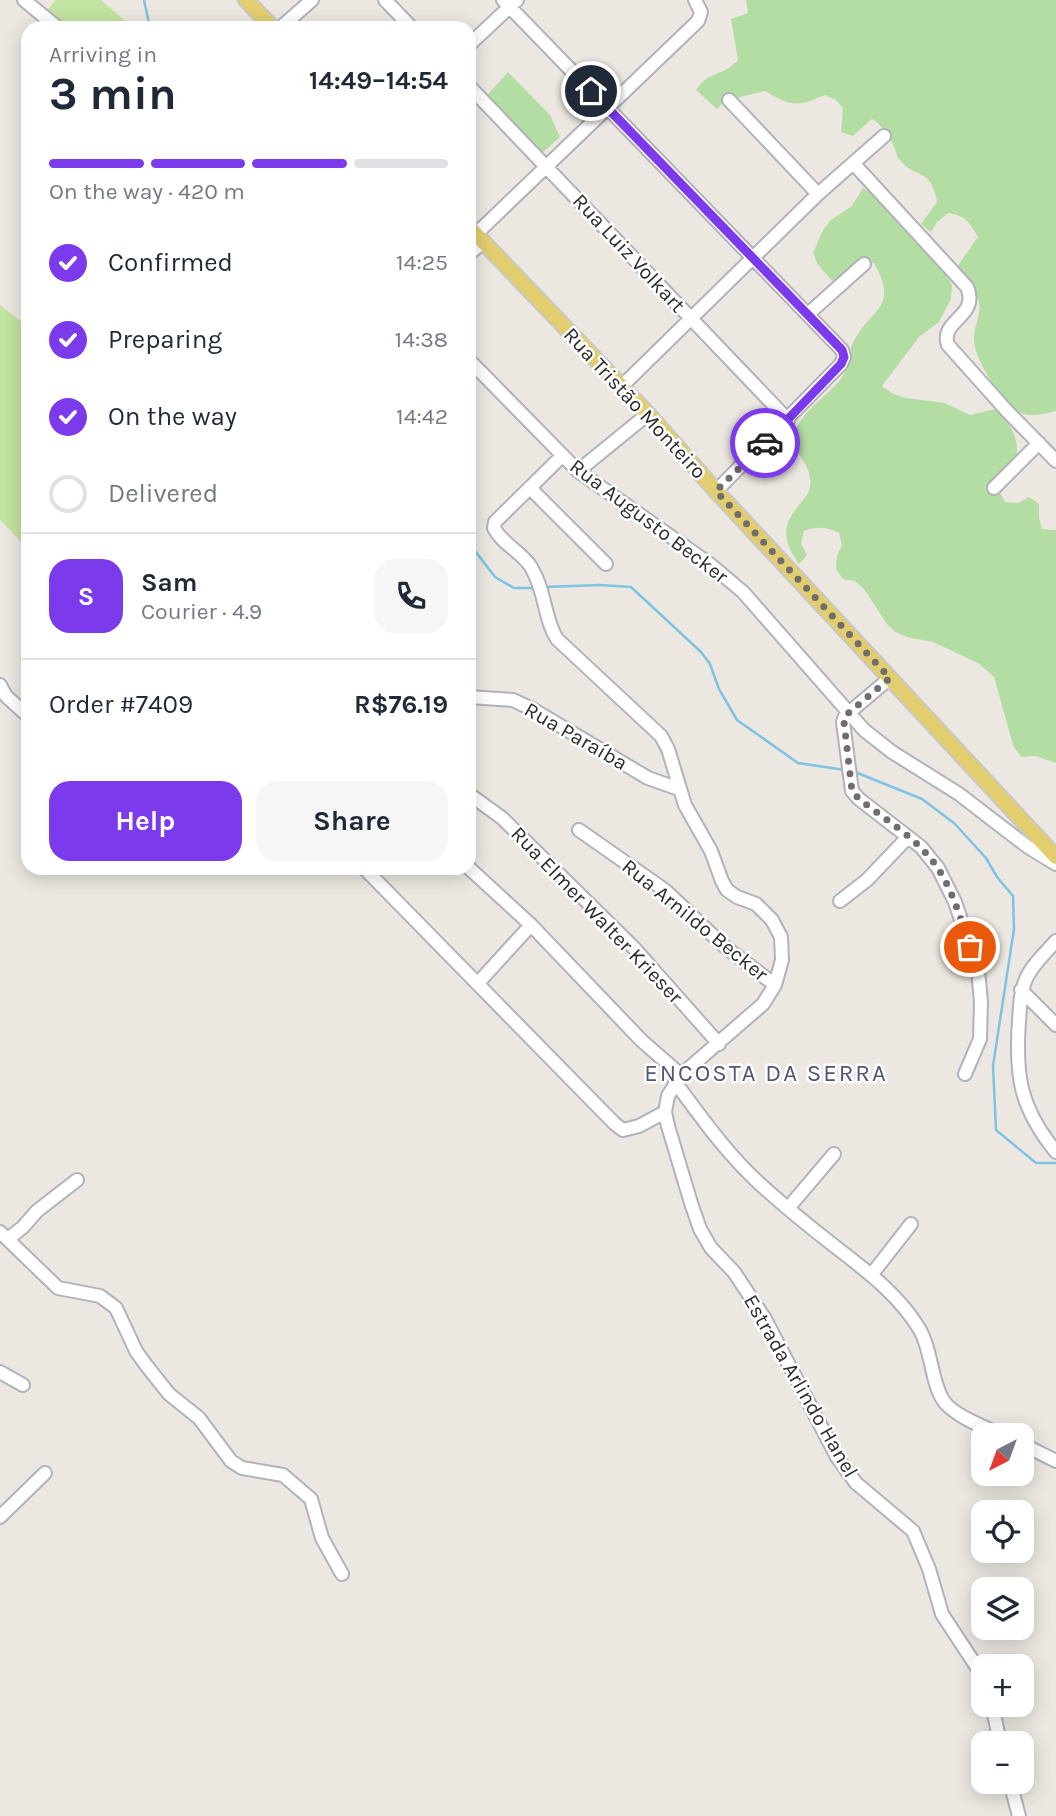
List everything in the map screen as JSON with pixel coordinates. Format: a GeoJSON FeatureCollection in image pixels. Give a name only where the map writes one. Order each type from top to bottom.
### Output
{"type":"FeatureCollection","features":[{"type":"Feature","properties":{"kind":"main road"},"geometry":{"type":"LineString","coordinates":[[246,0],[266,21]]}},
{"type":"Feature","properties":{"kind":"main road","name":"Rua Tristão Monteiro"},"geometry":{"type":"LineString","coordinates":[[476,235],[622,386],[1056,857]]}},
{"type":"Feature","properties":{"kind":"street"},"geometry":{"type":"LineString","coordinates":[[24,0],[50,21]]}},
{"type":"Feature","properties":{"kind":"street"},"geometry":{"type":"LineString","coordinates":[[288,21],[312,0]]}},
{"type":"Feature","properties":{"kind":"street"},"geometry":{"type":"LineString","coordinates":[[385,0],[405,21]]}},
{"type":"Feature","properties":{"kind":"street"},"geometry":{"type":"LineString","coordinates":[[476,235],[698,21],[701,12],[695,0]]}},
{"type":"Feature","properties":{"kind":"street"},"geometry":{"type":"LineString","coordinates":[[476,38],[510,2],[607,108],[842,350],[844,357],[841,364],[716,491]]}},
{"type":"Feature","properties":{"kind":"street","name":"Rua Luiz Volkart"},"geometry":{"type":"LineString","coordinates":[[476,93],[788,420]]}},
{"type":"Feature","properties":{"kind":"street"},"geometry":{"type":"LineString","coordinates":[[729,100],[818,194]]}},
{"type":"Feature","properties":{"kind":"street"},"geometry":{"type":"LineString","coordinates":[[622,386],[818,194],[884,136]]}},
{"type":"Feature","properties":{"kind":"street"},"geometry":{"type":"LineString","coordinates":[[854,164],[967,287],[971,302],[947,331],[948,345],[1056,461]]}},
{"type":"Feature","properties":{"kind":"street"},"geometry":{"type":"LineString","coordinates":[[808,314],[864,264]]}},
{"type":"Feature","properties":{"kind":"street","name":"Rua Augusto Becker"},"geometry":{"type":"LineString","coordinates":[[476,367],[578,471],[711,565],[743,592],[864,730],[892,752],[960,794],[1037,853],[1056,864]]}},
{"type":"Feature","properties":{"kind":"street"},"geometry":{"type":"LineString","coordinates":[[578,471],[648,414]]}},
{"type":"Feature","properties":{"kind":"street"},"geometry":{"type":"LineString","coordinates":[[993,488],[1039,443]]}},
{"type":"Feature","properties":{"kind":"street"},"geometry":{"type":"LineString","coordinates":[[371,875],[623,1130],[639,1126],[665,1112],[668,1096],[678,1078],[763,1004],[775,985],[782,960],[781,937],[772,920],[756,904],[727,890],[711,851],[679,789],[668,749],[661,736],[557,639],[552,632],[543,591],[525,559],[494,528],[495,522],[562,456]]}},
{"type":"Feature","properties":{"kind":"street"},"geometry":{"type":"LineString","coordinates":[[530,488],[606,564]]}},
{"type":"Feature","properties":{"kind":"street"},"geometry":{"type":"LineString","coordinates":[[890,678],[849,713],[844,722],[852,791],[921,848],[937,868],[955,902],[978,970],[981,1002],[980,1039],[965,1073]]}},
{"type":"Feature","properties":{"kind":"street"},"geometry":{"type":"LineString","coordinates":[[0,685],[6,696],[21,710]]}},
{"type":"Feature","properties":{"kind":"street","name":"Rua Paraíba"},"geometry":{"type":"LineString","coordinates":[[476,697],[513,700],[648,778],[679,789]]}},
{"type":"Feature","properties":{"kind":"street","name":"Rua Elmer Walter Krieser"},"geometry":{"type":"LineString","coordinates":[[476,799],[502,818],[624,939],[719,1044]]}},
{"type":"Feature","properties":{"kind":"street","name":"Rua Arnildo Becker"},"geometry":{"type":"LineString","coordinates":[[579,830],[666,891],[724,946],[775,985]]}},
{"type":"Feature","properties":{"kind":"street"},"geometry":{"type":"LineString","coordinates":[[840,901],[867,880],[908,837]]}},
{"type":"Feature","properties":{"kind":"street"},"geometry":{"type":"LineString","coordinates":[[476,874],[531,925],[678,1078],[739,1163],[836,1248],[872,1274],[902,1306],[920,1330],[943,1401],[956,1412],[978,1423]]}},
{"type":"Feature","properties":{"kind":"street"},"geometry":{"type":"LineString","coordinates":[[478,983],[531,925]]}},
{"type":"Feature","properties":{"kind":"street"},"geometry":{"type":"LineString","coordinates":[[1056,941],[1027,976],[1021,990],[1017,1051],[1021,1089],[1029,1109],[1056,1152]]}},
{"type":"Feature","properties":{"kind":"street"},"geometry":{"type":"LineString","coordinates":[[1021,990],[1056,1025]]}},
{"type":"Feature","properties":{"kind":"street","name":"Estrada Arlindo Hanel"},"geometry":{"type":"LineString","coordinates":[[665,1112],[700,1229],[711,1248],[734,1272],[765,1319],[837,1457],[856,1483],[913,1531],[929,1569],[942,1614],[971,1658]]}},
{"type":"Feature","properties":{"kind":"street"},"geometry":{"type":"LineString","coordinates":[[789,1208],[834,1154]]}},
{"type":"Feature","properties":{"kind":"street"},"geometry":{"type":"LineString","coordinates":[[77,1180],[37,1211],[23,1227],[4,1235],[58,1289],[100,1296],[116,1308],[136,1351],[146,1365],[169,1394],[199,1418],[230,1461],[243,1468],[283,1475],[311,1499],[322,1538],[342,1574]]}},
{"type":"Feature","properties":{"kind":"street"},"geometry":{"type":"LineString","coordinates":[[872,1274],[911,1224]]}},
{"type":"Feature","properties":{"kind":"street"},"geometry":{"type":"LineString","coordinates":[[0,1372],[23,1385]]}},
{"type":"Feature","properties":{"kind":"street"},"geometry":{"type":"LineString","coordinates":[[1034,1450],[1056,1461]]}},
{"type":"Feature","properties":{"kind":"street"},"geometry":{"type":"LineString","coordinates":[[0,1517],[45,1473]]}},
{"type":"Feature","properties":{"kind":"street"},"geometry":{"type":"LineString","coordinates":[[1013,1794],[1019,1816]]}},
{"type":"Feature","properties":{"kind":"green space"},"geometry":{"type":"Polygon","coordinates":[[[56,0],[101,0],[125,21],[60,21],[47,10],[56,0]]]}},
{"type":"Feature","properties":{"kind":"green space"},"geometry":{"type":"Polygon","coordinates":[[[746,0],[1056,0],[1056,411],[1033,415],[1019,412],[1005,400],[990,380],[979,359],[974,341],[978,299],[957,267],[978,237],[966,220],[954,214],[948,213],[937,222],[931,232],[921,224],[937,202],[931,183],[899,159],[891,140],[880,125],[872,119],[853,136],[841,132],[843,108],[836,100],[825,95],[794,104],[765,91],[724,101],[717,109],[696,90],[706,79],[727,69],[738,60],[731,19],[748,13],[746,0]]]}},
{"type":"Feature","properties":{"kind":"green space"},"geometry":{"type":"Polygon","coordinates":[[[508,72],[550,115],[560,137],[541,154],[485,98],[508,72]]]}},
{"type":"Feature","properties":{"kind":"green space"},"geometry":{"type":"Polygon","coordinates":[[[863,188],[887,203],[938,263],[952,285],[951,299],[939,322],[919,337],[882,386],[893,394],[945,403],[970,415],[995,409],[1011,428],[1017,448],[1014,463],[999,490],[1005,502],[1018,503],[1029,497],[1039,504],[1042,529],[1056,530],[1056,763],[1035,756],[1022,757],[1014,748],[994,677],[978,663],[933,642],[895,632],[864,589],[855,581],[843,579],[836,569],[837,556],[842,545],[839,533],[822,528],[804,531],[801,543],[807,555],[799,564],[787,541],[789,520],[810,487],[807,469],[791,442],[794,432],[805,415],[841,379],[853,343],[883,299],[881,278],[874,263],[851,268],[834,283],[818,265],[813,253],[823,230],[831,220],[852,206],[863,188]]]}},
{"type":"Feature","properties":{"kind":"green space"},"geometry":{"type":"Polygon","coordinates":[[[0,305],[21,322],[21,542],[0,520],[0,305]]]}},
{"type":"Feature","properties":{"kind":"waterway"},"geometry":{"type":"LineString","coordinates":[[144,0],[148,21]]}},
{"type":"Feature","properties":{"kind":"waterway"},"geometry":{"type":"LineString","coordinates":[[476,552],[495,577],[514,588],[537,588]]}},
{"type":"Feature","properties":{"kind":"waterway"},"geometry":{"type":"LineString","coordinates":[[544,587],[631,587],[701,652],[710,664],[719,689],[737,720],[798,763],[845,770]]}},
{"type":"Feature","properties":{"kind":"waterway"},"geometry":{"type":"LineString","coordinates":[[855,772],[922,799],[954,823],[986,858],[1013,896],[1014,929],[993,1066],[996,1130],[1036,1163],[1056,1163]]}},
{"type":"Feature","properties":{"kind":"way so far"},"geometry":{"type":"LineString","coordinates":[[765,443],[716,491],[890,678],[845,716],[845,742],[852,791],[921,848],[937,868],[955,902],[970,947]]}},
{"type":"Feature","properties":{"kind":"district","name":"ENCOSTA DA SERRA"},"geometry":{"type":"Point","coordinates":[766,1073]}},
{"type":"Feature","properties":{"kind":"route"},"geometry":{"type":"LineString","coordinates":[[591,91],[842,350],[844,357],[841,364],[765,443]]}}]}
